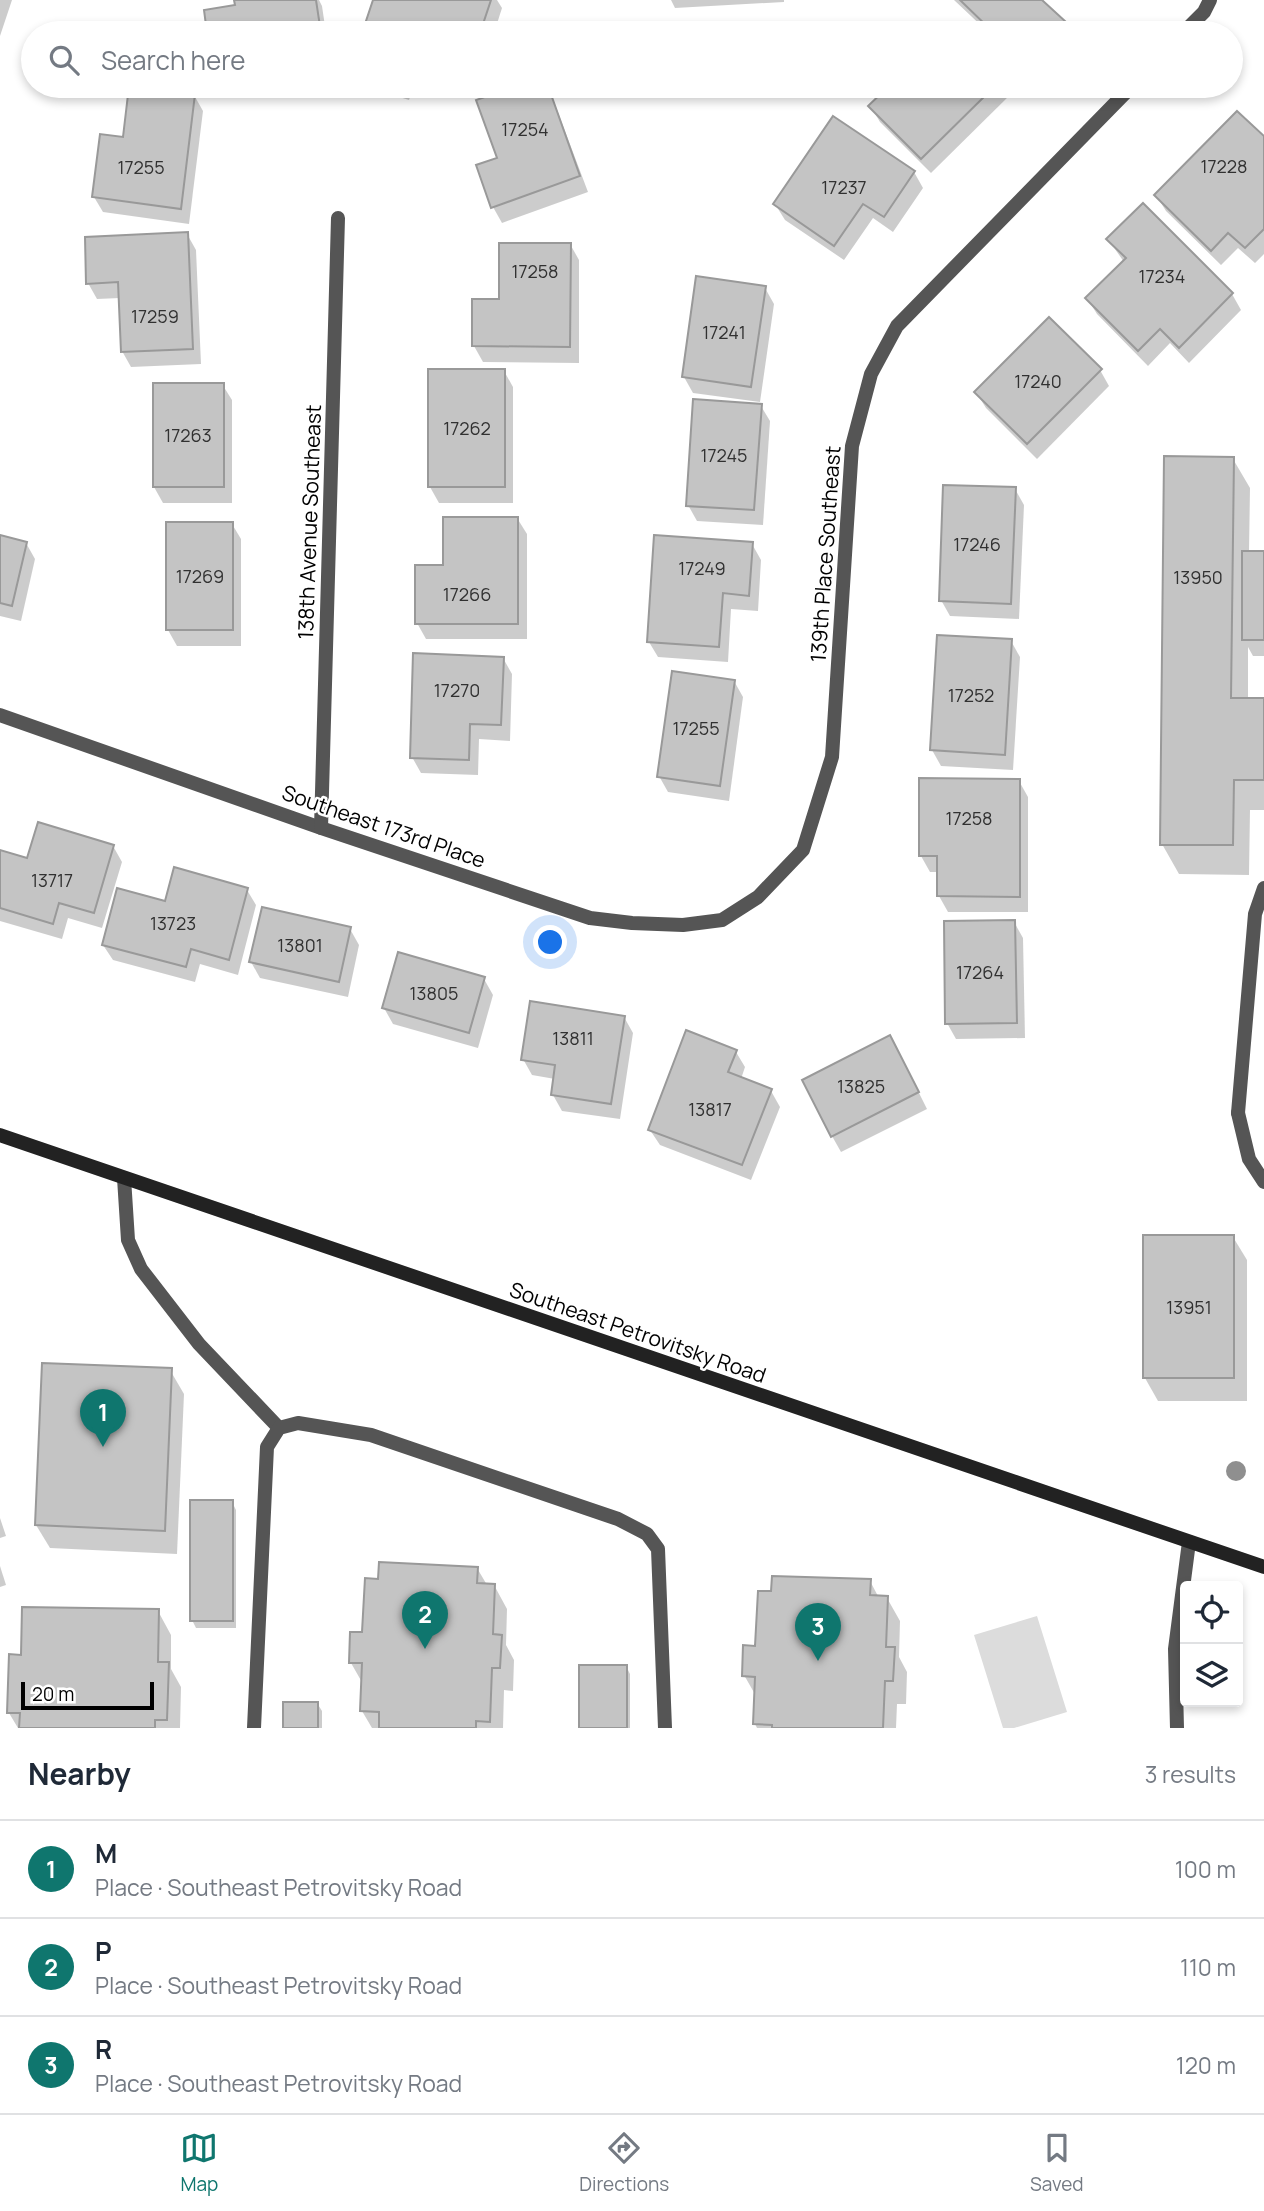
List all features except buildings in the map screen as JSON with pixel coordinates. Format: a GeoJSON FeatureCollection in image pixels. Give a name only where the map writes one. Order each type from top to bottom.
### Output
{"type":"FeatureCollection","features":[{"type":"Feature","properties":{"kind":"main road","name":"Southeast Petrovitsky Road"},"geometry":{"type":"LineString","coordinates":[[0,1135],[1264,1566]]}},
{"type":"Feature","properties":{"kind":"street"},"geometry":{"type":"LineString","coordinates":[[1195,21],[1210,0]]}},
{"type":"Feature","properties":{"kind":"street","name":"139th Place Southeast"},"geometry":{"type":"LineString","coordinates":[[758,897],[803,850],[832,757],[852,446],[871,374],[897,326],[1120,98]]}},
{"type":"Feature","properties":{"kind":"street","name":"138th Avenue Southeast"},"geometry":{"type":"LineString","coordinates":[[321,828],[338,218]]}},
{"type":"Feature","properties":{"kind":"street","name":"Southeast 173rd Place"},"geometry":{"type":"LineString","coordinates":[[0,715],[321,828],[590,918],[683,925],[722,920],[758,897]]}},
{"type":"Feature","properties":{"kind":"street"},"geometry":{"type":"LineString","coordinates":[[1264,888],[1255,914],[1238,1113],[1249,1159],[1264,1182]]}},
{"type":"Feature","properties":{"kind":"street"},"geometry":{"type":"LineString","coordinates":[[124,1178],[128,1240],[141,1269],[199,1344],[279,1428]]}},
{"type":"Feature","properties":{"kind":"street"},"geometry":{"type":"LineString","coordinates":[[254,1728],[267,1447],[279,1428],[299,1423],[372,1435],[618,1519],[647,1534],[658,1549],[665,1728]]}},
{"type":"Feature","properties":{"kind":"street"},"geometry":{"type":"LineString","coordinates":[[1177,1728],[1175,1648],[1189,1542]]}},
{"type":"Feature","properties":{"kind":"shaded area"},"geometry":{"type":"Polygon","coordinates":[[[1037,1616],[1067,1712],[1014,1728],[1003,1728],[974,1635],[1037,1616]]]}},
{"type":"Feature","properties":{"kind":"place","name":"M"},"geometry":{"type":"Point","coordinates":[103,1447]}},
{"type":"Feature","properties":{"kind":"place","name":"P"},"geometry":{"type":"Point","coordinates":[425,1649]}},
{"type":"Feature","properties":{"kind":"place","name":"R"},"geometry":{"type":"Point","coordinates":[818,1661]}}]}
